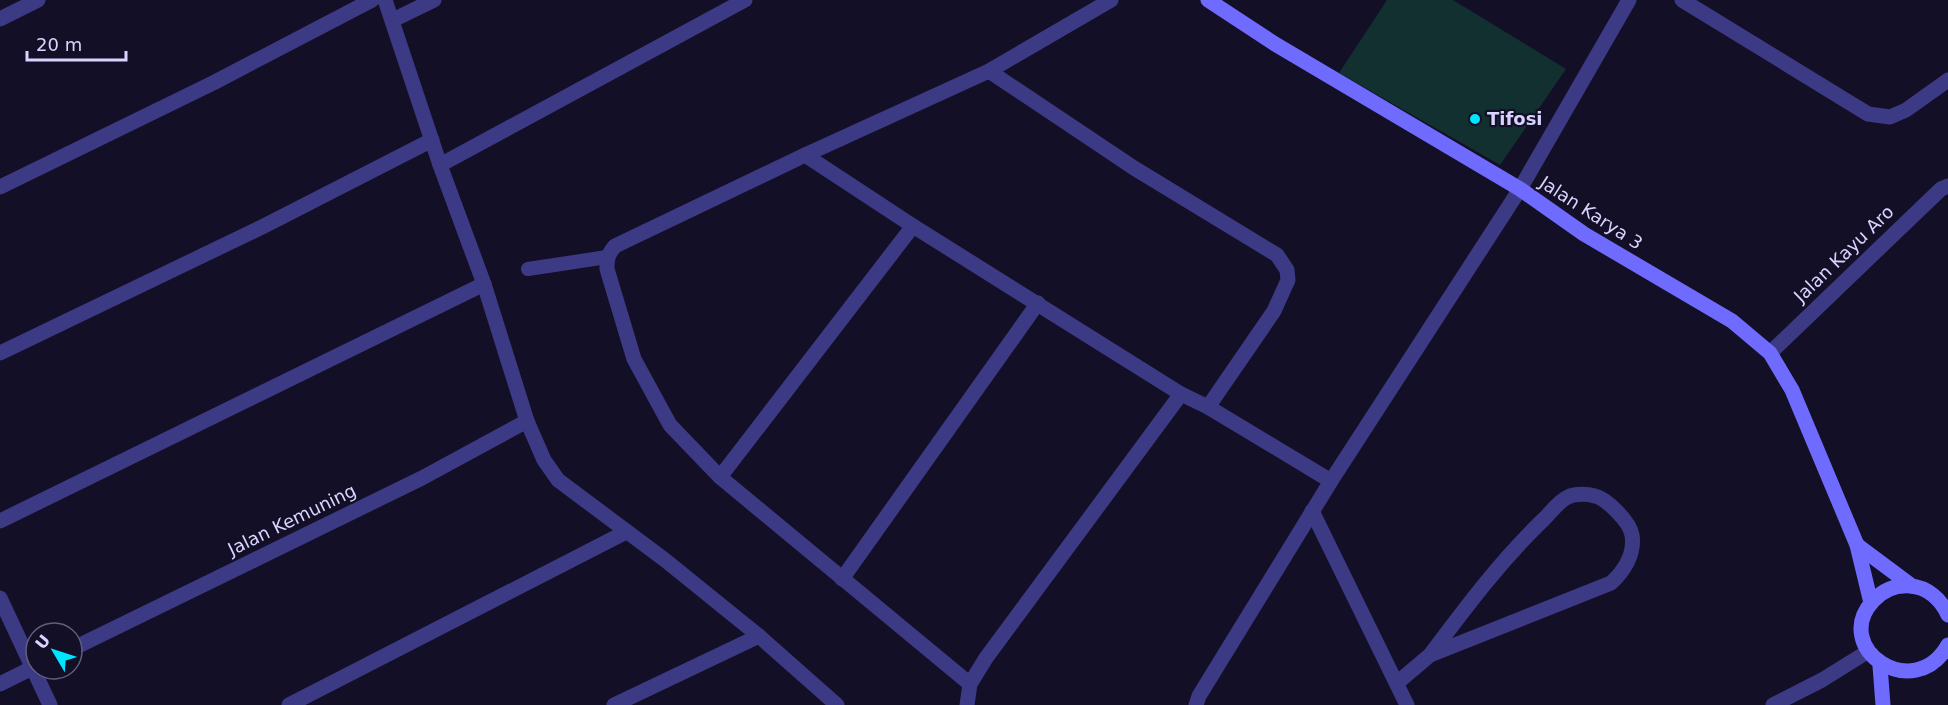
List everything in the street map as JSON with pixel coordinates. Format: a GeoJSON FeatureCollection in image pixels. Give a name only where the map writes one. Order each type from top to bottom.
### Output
{"type":"FeatureCollection","features":[{"type":"Feature","properties":{"kind":"street"},"geometry":{"type":"LineString","coordinates":[[0,19],[38,0]]}},
{"type":"Feature","properties":{"kind":"street"},"geometry":{"type":"LineString","coordinates":[[0,187],[215,82],[372,0]]}},
{"type":"Feature","properties":{"kind":"street"},"geometry":{"type":"LineString","coordinates":[[385,0],[440,165],[484,284],[527,421],[544,459],[558,480],[665,560],[759,636],[837,705]]}},
{"type":"Feature","properties":{"kind":"street"},"geometry":{"type":"LineString","coordinates":[[393,20],[434,0]]}},
{"type":"Feature","properties":{"kind":"street"},"geometry":{"type":"LineString","coordinates":[[440,165],[745,0]]}},
{"type":"Feature","properties":{"kind":"street"},"geometry":{"type":"LineString","coordinates":[[970,684],[720,477],[670,425],[634,359],[607,269],[607,257],[615,246],[805,155],[989,71],[1110,0]]}},
{"type":"Feature","properties":{"kind":"street","name":"Jalan Karya 3"},"geometry":{"type":"LineString","coordinates":[[1208,0],[1275,44],[1520,189],[1584,234],[1732,321],[1770,353],[1792,390],[1857,545],[1871,603]]}},
{"type":"Feature","properties":{"kind":"street"},"geometry":{"type":"LineString","coordinates":[[1200,702],[1312,511],[1520,189],[1629,0]]}},
{"type":"Feature","properties":{"kind":"street"},"geometry":{"type":"LineString","coordinates":[[1682,0],[1868,114],[1890,117],[1906,110],[1948,80]]}},
{"type":"Feature","properties":{"kind":"street"},"geometry":{"type":"LineString","coordinates":[[989,71],[1134,168],[1277,255],[1287,270],[1288,280],[1274,310],[1208,407]]}},
{"type":"Feature","properties":{"kind":"street"},"geometry":{"type":"LineString","coordinates":[[0,353],[262,227],[432,140]]}},
{"type":"Feature","properties":{"kind":"street"},"geometry":{"type":"LineString","coordinates":[[805,155],[913,226],[1181,394],[1208,407],[1331,481]]}},
{"type":"Feature","properties":{"kind":"street","name":"Jalan Kayu Aro"},"geometry":{"type":"LineString","coordinates":[[1770,353],[1878,248],[1941,189],[1948,186]]}},
{"type":"Feature","properties":{"kind":"street"},"geometry":{"type":"LineString","coordinates":[[720,477],[913,226]]}},
{"type":"Feature","properties":{"kind":"street"},"geometry":{"type":"LineString","coordinates":[[0,521],[484,284]]}},
{"type":"Feature","properties":{"kind":"street"},"geometry":{"type":"LineString","coordinates":[[842,579],[1038,303]]}},
{"type":"Feature","properties":{"kind":"street"},"geometry":{"type":"LineString","coordinates":[[968,705],[970,684],[986,658],[1181,394]]}},
{"type":"Feature","properties":{"kind":"street","name":"Jalan Kemuning"},"geometry":{"type":"LineString","coordinates":[[84,643],[411,483],[527,421]]}},
{"type":"Feature","properties":{"kind":"street"},"geometry":{"type":"LineString","coordinates":[[1397,683],[1430,655],[1482,585],[1567,497],[1597,496],[1621,514],[1632,534],[1630,555],[1623,571],[1611,583],[1430,655]]}},
{"type":"Feature","properties":{"kind":"street"},"geometry":{"type":"LineString","coordinates":[[1312,511],[1407,705]]}},
{"type":"Feature","properties":{"kind":"street"},"geometry":{"type":"LineString","coordinates":[[289,705],[627,532]]}},
{"type":"Feature","properties":{"kind":"street"},"geometry":{"type":"LineString","coordinates":[[1857,545],[1912,586],[1933,595],[1948,613]]}},
{"type":"Feature","properties":{"kind":"street"},"geometry":{"type":"LineString","coordinates":[[1912,586],[1889,589],[1871,603],[1862,627],[1867,652],[1880,666],[1892,672],[1918,673],[1931,667],[1941,658],[1948,645]]}},
{"type":"Feature","properties":{"kind":"street"},"geometry":{"type":"LineString","coordinates":[[0,597],[24,646]]}},
{"type":"Feature","properties":{"kind":"street"},"geometry":{"type":"LineString","coordinates":[[614,705],[759,636]]}},
{"type":"Feature","properties":{"kind":"street"},"geometry":{"type":"LineString","coordinates":[[1773,705],[1822,680],[1867,652]]}},
{"type":"Feature","properties":{"kind":"street"},"geometry":{"type":"LineString","coordinates":[[1880,666],[1883,705]]}},
{"type":"Feature","properties":{"kind":"street"},"geometry":{"type":"LineString","coordinates":[[0,684],[24,672]]}},
{"type":"Feature","properties":{"kind":"street"},"geometry":{"type":"LineString","coordinates":[[40,681],[50,705]]}},
{"type":"Feature","properties":{"kind":"lane"},"geometry":{"type":"LineString","coordinates":[[528,269],[607,257]]}},
{"type":"Feature","properties":{"kind":"green space","name":"Tifosi"},"geometry":{"type":"Polygon","coordinates":[[[1387,0],[1453,0],[1566,69],[1500,165],[1339,73],[1387,0]]]}},
{"type":"Feature","properties":{"kind":"place","name":"Tifosi"},"geometry":{"type":"Point","coordinates":[1475,119]}}]}
